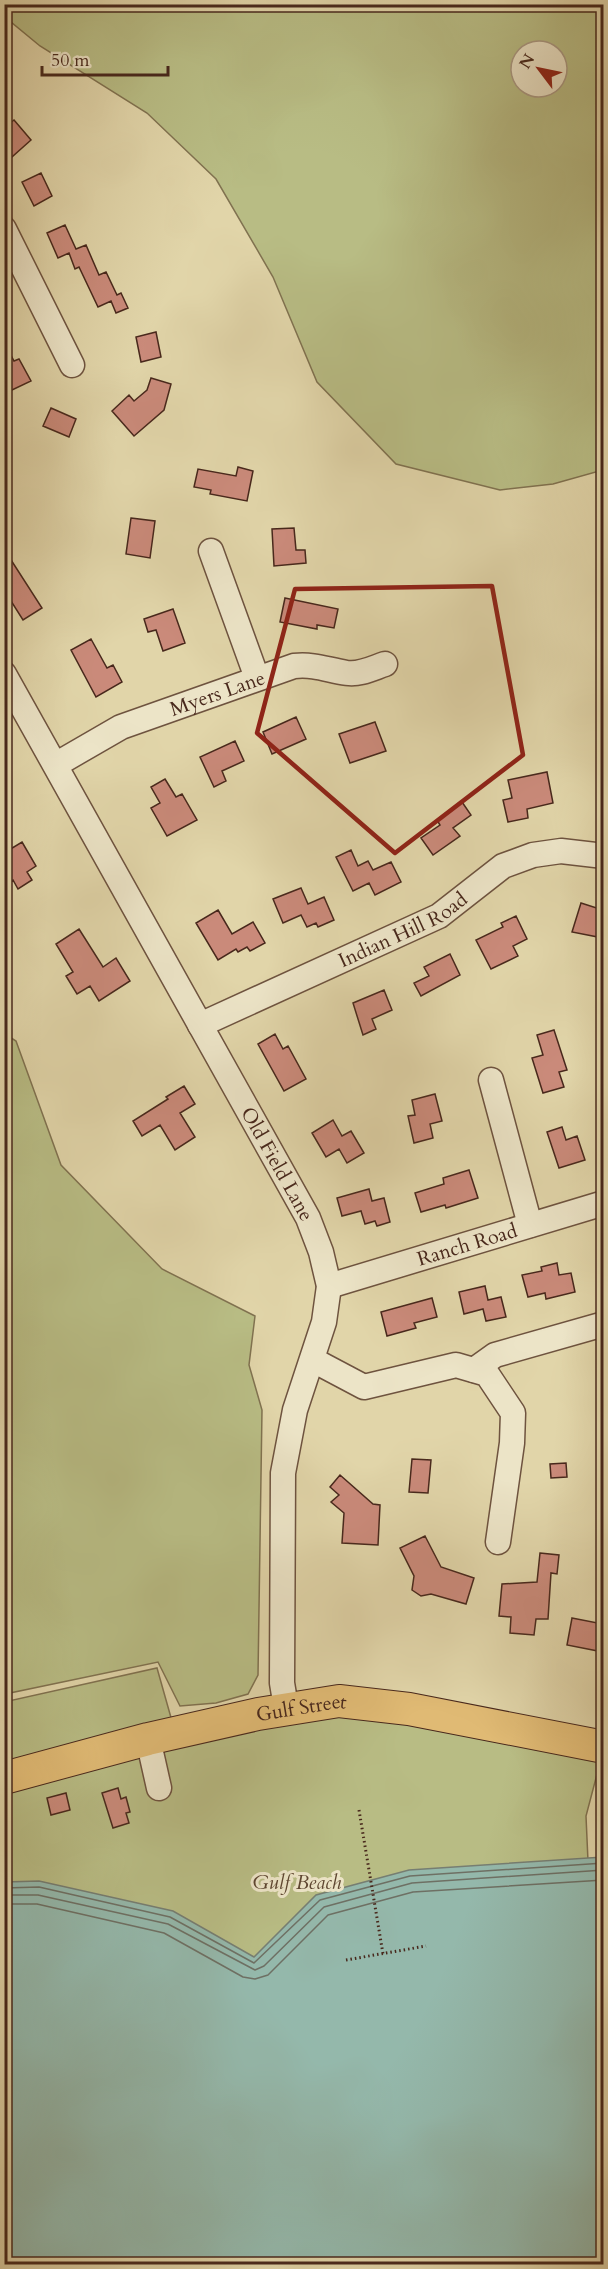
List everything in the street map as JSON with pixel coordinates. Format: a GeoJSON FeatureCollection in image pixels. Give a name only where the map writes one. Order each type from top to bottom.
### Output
{"type":"FeatureCollection","features":[{"type":"Feature","properties":{"kind":"main road","name":"Gulf Street"},"geometry":{"type":"LineString","coordinates":[[4,1778],[148,1739],[286,1707],[339,1701],[372,1703],[603,1747]]}},
{"type":"Feature","properties":{"kind":"street"},"geometry":{"type":"LineString","coordinates":[[4,229],[72,365]]}},
{"type":"Feature","properties":{"kind":"street"},"geometry":{"type":"LineString","coordinates":[[211,550],[256,678]]}},
{"type":"Feature","properties":{"kind":"street","name":"Myers Lane"},"geometry":{"type":"LineString","coordinates":[[57,764],[121,728],[294,666],[314,664],[349,673],[364,672],[385,664]]}},
{"type":"Feature","properties":{"kind":"street","name":"Old Field Lane"},"geometry":{"type":"LineString","coordinates":[[4,675],[12,706],[57,764],[308,1218],[321,1252],[329,1286],[324,1323],[295,1410],[283,1473],[282,1683],[286,1707]]}},
{"type":"Feature","properties":{"kind":"street","name":"Indian Hill Road"},"geometry":{"type":"LineString","coordinates":[[200,1025],[439,916],[503,866],[533,855],[561,851],[603,856]]}},
{"type":"Feature","properties":{"kind":"street"},"geometry":{"type":"LineString","coordinates":[[491,1080],[530,1226]]}},
{"type":"Feature","properties":{"kind":"street","name":"Ranch Road"},"geometry":{"type":"LineString","coordinates":[[329,1286],[603,1203]]}},
{"type":"Feature","properties":{"kind":"street"},"geometry":{"type":"LineString","coordinates":[[474,1370],[495,1354],[603,1324]]}},
{"type":"Feature","properties":{"kind":"street"},"geometry":{"type":"LineString","coordinates":[[313,1360],[364,1387],[456,1365],[487,1374],[513,1413],[512,1443],[498,1542]]}},
{"type":"Feature","properties":{"kind":"street"},"geometry":{"type":"LineString","coordinates":[[148,1739],[159,1788]]}},
{"type":"Feature","properties":{"kind":"path"},"geometry":{"type":"LineString","coordinates":[[358,1810],[383,1954]]}},
{"type":"Feature","properties":{"kind":"path"},"geometry":{"type":"LineString","coordinates":[[346,1960],[426,1947]]}},
{"type":"Feature","properties":{"kind":"highlighted area"},"geometry":{"type":"Polygon","coordinates":[[[492,586],[523,755],[395,853],[257,733],[295,589],[492,586]]]}},
{"type":"Feature","properties":{"kind":"green space"},"geometry":{"type":"Polygon","coordinates":[[[4,5],[603,5],[603,470],[553,484],[500,490],[396,464],[317,382],[273,277],[216,179],[147,113],[40,46],[5,17],[4,5]]]}},
{"type":"Feature","properties":{"kind":"green space"},"geometry":{"type":"Polygon","coordinates":[[[5,1034],[16,1041],[61,1165],[162,1269],[255,1316],[249,1365],[262,1410],[258,1675],[248,1694],[216,1703],[180,1706],[158,1662],[5,1694],[5,1034]]]}},
{"type":"Feature","properties":{"kind":"green space","name":"Gulf Beach"},"geometry":{"type":"Polygon","coordinates":[[[157,1668],[179,1746],[320,1717],[361,1714],[601,1759],[586,1816],[594,1996],[5,2002],[4,1702],[157,1668]]]}},
{"type":"Feature","properties":{"kind":"water"},"geometry":{"type":"Polygon","coordinates":[[[603,1857],[603,2264],[5,2264],[5,1882],[39,1881],[173,1911],[254,1957],[316,1895],[409,1870],[603,1857]]]}},
{"type":"Feature","properties":{"kind":"building"},"geometry":{"type":"Polygon","coordinates":[[[14,120],[31,140],[4,164],[4,128],[14,120]]]}},
{"type":"Feature","properties":{"kind":"building"},"geometry":{"type":"Polygon","coordinates":[[[41,173],[52,196],[34,206],[22,182],[41,173]]]}},
{"type":"Feature","properties":{"kind":"building"},"geometry":{"type":"Polygon","coordinates":[[[65,225],[76,249],[86,245],[99,275],[106,272],[117,295],[121,293],[128,308],[116,313],[111,301],[98,307],[79,267],[75,269],[69,253],[58,258],[47,233],[65,225]]]}},
{"type":"Feature","properties":{"kind":"building"},"geometry":{"type":"Polygon","coordinates":[[[156,332],[161,357],[141,362],[136,337],[156,332]]]}},
{"type":"Feature","properties":{"kind":"building"},"geometry":{"type":"Polygon","coordinates":[[[4,342],[14,361],[19,359],[31,381],[12,390],[4,376],[4,342]]]}},
{"type":"Feature","properties":{"kind":"building"},"geometry":{"type":"Polygon","coordinates":[[[151,378],[171,384],[164,410],[134,436],[112,411],[129,395],[134,401],[147,390],[151,378]]]}},
{"type":"Feature","properties":{"kind":"building"},"geometry":{"type":"Polygon","coordinates":[[[51,408],[76,419],[69,437],[43,426],[51,408]]]}},
{"type":"Feature","properties":{"kind":"building"},"geometry":{"type":"Polygon","coordinates":[[[238,467],[253,471],[247,501],[210,494],[211,490],[194,487],[198,469],[236,476],[238,467]]]}},
{"type":"Feature","properties":{"kind":"building"},"geometry":{"type":"Polygon","coordinates":[[[131,518],[155,521],[150,558],[126,554],[131,518]]]}},
{"type":"Feature","properties":{"kind":"building"},"geometry":{"type":"Polygon","coordinates":[[[294,528],[296,550],[305,550],[306,563],[274,566],[272,529],[294,528]]]}},
{"type":"Feature","properties":{"kind":"building"},"geometry":{"type":"Polygon","coordinates":[[[4,549],[42,608],[23,620],[4,590],[4,549]]]}},
{"type":"Feature","properties":{"kind":"building"},"geometry":{"type":"Polygon","coordinates":[[[285,598],[338,609],[334,628],[317,625],[317,629],[280,622],[285,598]]]}},
{"type":"Feature","properties":{"kind":"building"},"geometry":{"type":"Polygon","coordinates":[[[173,609],[185,643],[163,651],[156,630],[148,632],[144,619],[173,609]]]}},
{"type":"Feature","properties":{"kind":"building"},"geometry":{"type":"Polygon","coordinates":[[[91,639],[107,668],[113,665],[122,682],[96,697],[71,650],[91,639]]]}},
{"type":"Feature","properties":{"kind":"building"},"geometry":{"type":"Polygon","coordinates":[[[296,717],[306,739],[272,754],[263,732],[296,717]]]}},
{"type":"Feature","properties":{"kind":"building"},"geometry":{"type":"Polygon","coordinates":[[[375,722],[386,751],[350,763],[339,734],[375,722]]]}},
{"type":"Feature","properties":{"kind":"building"},"geometry":{"type":"Polygon","coordinates":[[[235,741],[244,761],[222,771],[226,781],[214,787],[200,757],[235,741]]]}},
{"type":"Feature","properties":{"kind":"building"},"geometry":{"type":"Polygon","coordinates":[[[547,772],[553,803],[527,809],[528,818],[508,822],[503,800],[512,798],[508,780],[547,772]]]}},
{"type":"Feature","properties":{"kind":"building"},"geometry":{"type":"Polygon","coordinates":[[[165,779],[176,797],[182,794],[197,820],[167,836],[151,808],[160,803],[151,787],[165,779]]]}},
{"type":"Feature","properties":{"kind":"building"},"geometry":{"type":"Polygon","coordinates":[[[462,802],[471,815],[453,828],[460,836],[433,855],[421,838],[440,825],[437,820],[462,802]]]}},
{"type":"Feature","properties":{"kind":"building"},"geometry":{"type":"Polygon","coordinates":[[[22,842],[36,866],[27,872],[32,880],[18,889],[13,880],[4,885],[4,853],[22,842]]]}},
{"type":"Feature","properties":{"kind":"building"},"geometry":{"type":"Polygon","coordinates":[[[351,850],[358,866],[368,861],[373,870],[391,862],[401,882],[375,895],[369,883],[353,891],[336,857],[351,850]]]}},
{"type":"Feature","properties":{"kind":"building"},"geometry":{"type":"Polygon","coordinates":[[[301,888],[308,904],[324,897],[334,920],[318,927],[316,923],[307,927],[301,915],[283,923],[273,899],[301,888]]]}},
{"type":"Feature","properties":{"kind":"building"},"geometry":{"type":"Polygon","coordinates":[[[581,903],[603,910],[603,938],[572,932],[581,903]]]}},
{"type":"Feature","properties":{"kind":"building"},"geometry":{"type":"Polygon","coordinates":[[[218,910],[232,934],[253,922],[265,943],[250,951],[247,947],[238,952],[236,949],[218,960],[196,923],[218,910]]]}},
{"type":"Feature","properties":{"kind":"building"},"geometry":{"type":"Polygon","coordinates":[[[516,916],[527,939],[513,946],[518,956],[491,969],[476,940],[503,927],[501,923],[516,916]]]}},
{"type":"Feature","properties":{"kind":"building"},"geometry":{"type":"Polygon","coordinates":[[[79,929],[103,967],[116,958],[130,981],[99,1001],[90,986],[77,994],[66,976],[73,972],[56,944],[79,929]]]}},
{"type":"Feature","properties":{"kind":"building"},"geometry":{"type":"Polygon","coordinates":[[[450,954],[460,975],[421,996],[414,983],[429,976],[424,967],[450,954]]]}},
{"type":"Feature","properties":{"kind":"building"},"geometry":{"type":"Polygon","coordinates":[[[384,990],[392,1010],[372,1019],[376,1029],[363,1035],[353,1003],[384,990]]]}},
{"type":"Feature","properties":{"kind":"building"},"geometry":{"type":"Polygon","coordinates":[[[554,1030],[567,1070],[559,1072],[564,1087],[543,1093],[532,1058],[543,1055],[537,1035],[554,1030]]]}},
{"type":"Feature","properties":{"kind":"building"},"geometry":{"type":"Polygon","coordinates":[[[275,1034],[283,1049],[288,1046],[306,1079],[284,1091],[258,1044],[275,1034]]]}},
{"type":"Feature","properties":{"kind":"building"},"geometry":{"type":"Polygon","coordinates":[[[184,1086],[195,1104],[180,1113],[195,1137],[175,1150],[160,1125],[142,1136],[133,1121],[184,1086]]]}},
{"type":"Feature","properties":{"kind":"building"},"geometry":{"type":"Polygon","coordinates":[[[435,1094],[442,1121],[430,1124],[433,1138],[414,1143],[408,1116],[415,1115],[412,1100],[435,1094]]]}},
{"type":"Feature","properties":{"kind":"building"},"geometry":{"type":"Polygon","coordinates":[[[333,1120],[342,1136],[351,1131],[364,1153],[347,1163],[339,1149],[326,1157],[312,1133],[333,1120]]]}},
{"type":"Feature","properties":{"kind":"building"},"geometry":{"type":"Polygon","coordinates":[[[562,1127],[566,1140],[577,1136],[585,1160],[559,1168],[547,1132],[562,1127]]]}},
{"type":"Feature","properties":{"kind":"building"},"geometry":{"type":"Polygon","coordinates":[[[469,1170],[478,1198],[446,1208],[445,1205],[421,1212],[415,1193],[444,1184],[443,1178],[469,1170]]]}},
{"type":"Feature","properties":{"kind":"building"},"geometry":{"type":"Polygon","coordinates":[[[369,1189],[372,1201],[384,1198],[390,1222],[377,1226],[375,1221],[365,1224],[361,1211],[342,1216],[337,1198],[369,1189]]]}},
{"type":"Feature","properties":{"kind":"building"},"geometry":{"type":"Polygon","coordinates":[[[557,1263],[559,1275],[571,1273],[575,1292],[546,1299],[545,1293],[528,1297],[522,1275],[542,1271],[541,1267],[557,1263]]]}},
{"type":"Feature","properties":{"kind":"building"},"geometry":{"type":"Polygon","coordinates":[[[485,1286],[488,1300],[501,1297],[506,1317],[486,1321],[483,1309],[464,1314],[459,1292],[485,1286]]]}},
{"type":"Feature","properties":{"kind":"building"},"geometry":{"type":"Polygon","coordinates":[[[432,1298],[437,1317],[414,1323],[416,1328],[387,1336],[381,1312],[432,1298]]]}},
{"type":"Feature","properties":{"kind":"building"},"geometry":{"type":"Polygon","coordinates":[[[412,1459],[431,1460],[428,1493],[409,1492],[412,1459]]]}},
{"type":"Feature","properties":{"kind":"building"},"geometry":{"type":"Polygon","coordinates":[[[566,1463],[567,1477],[551,1478],[550,1464],[566,1463]]]}},
{"type":"Feature","properties":{"kind":"building"},"geometry":{"type":"Polygon","coordinates":[[[340,1475],[373,1504],[380,1505],[378,1545],[342,1543],[344,1513],[331,1502],[339,1495],[330,1487],[340,1475]]]}},
{"type":"Feature","properties":{"kind":"building"},"geometry":{"type":"Polygon","coordinates":[[[425,1536],[441,1567],[474,1578],[466,1604],[431,1594],[421,1596],[412,1590],[414,1576],[400,1548],[425,1536]]]}},
{"type":"Feature","properties":{"kind":"building"},"geometry":{"type":"Polygon","coordinates":[[[540,1553],[559,1555],[557,1574],[551,1573],[548,1619],[536,1619],[534,1635],[510,1633],[511,1617],[499,1616],[502,1584],[537,1582],[540,1553]]]}},
{"type":"Feature","properties":{"kind":"building"},"geometry":{"type":"Polygon","coordinates":[[[572,1618],[603,1624],[603,1652],[567,1645],[572,1618]]]}},
{"type":"Feature","properties":{"kind":"building"},"geometry":{"type":"Polygon","coordinates":[[[118,1788],[121,1799],[126,1797],[130,1812],[126,1813],[129,1823],[113,1828],[102,1793],[118,1788]]]}},
{"type":"Feature","properties":{"kind":"building"},"geometry":{"type":"Polygon","coordinates":[[[66,1793],[70,1810],[51,1815],[47,1798],[66,1793]]]}}]}
